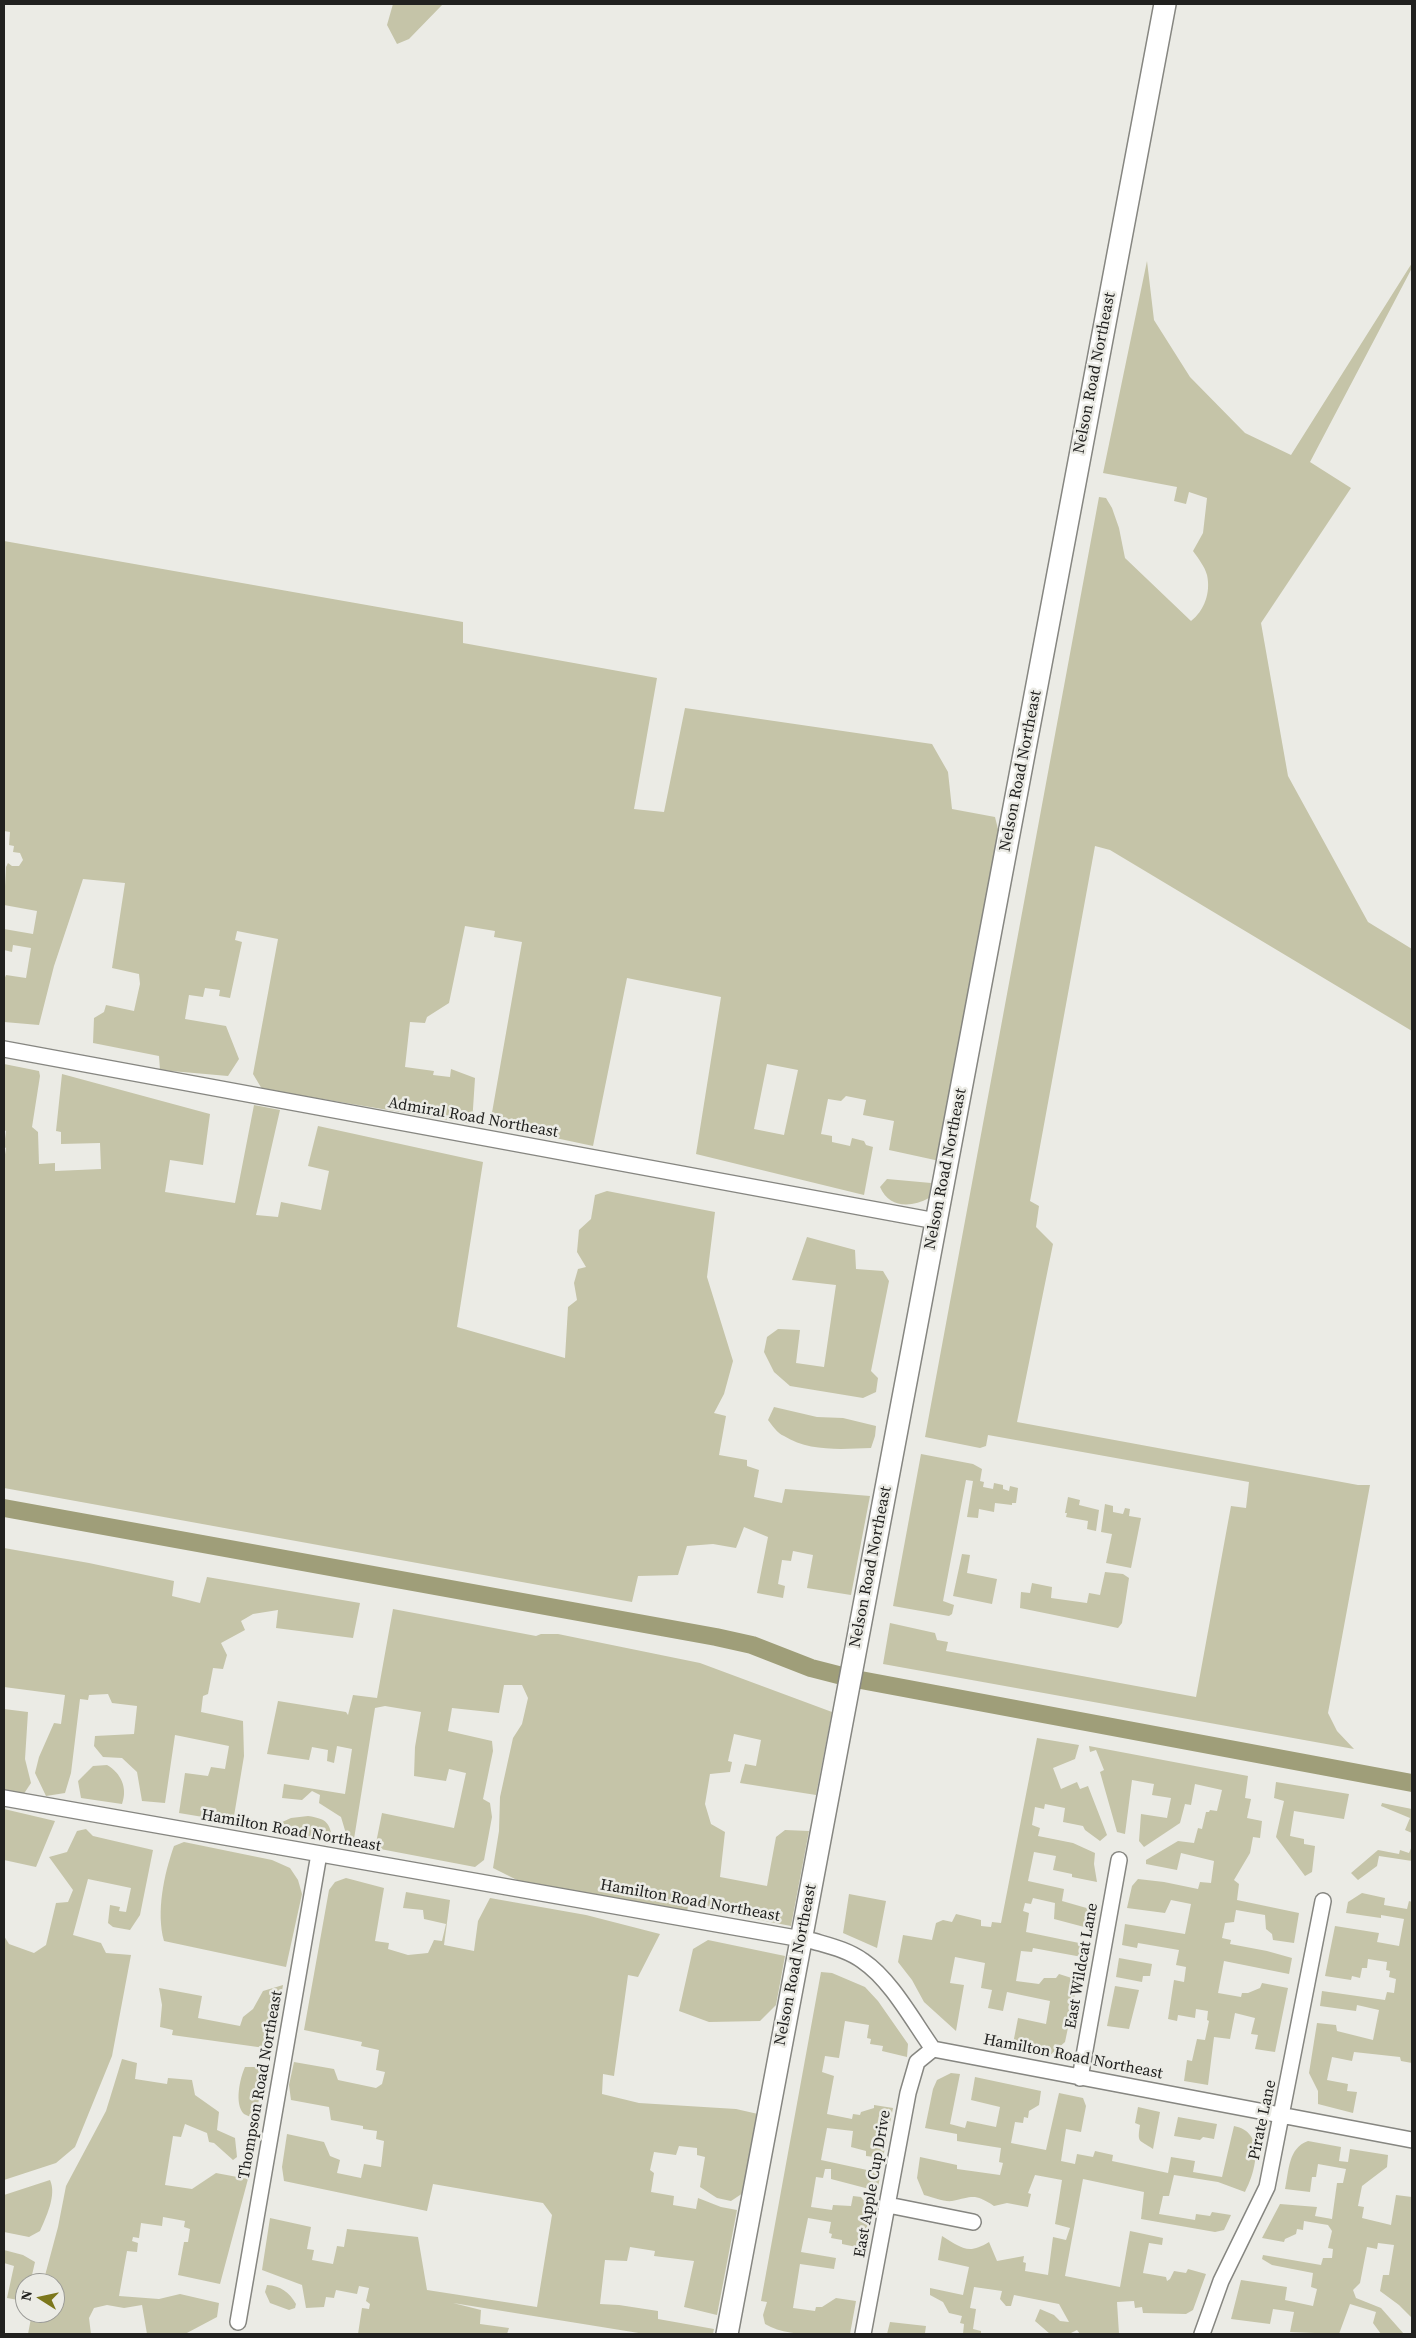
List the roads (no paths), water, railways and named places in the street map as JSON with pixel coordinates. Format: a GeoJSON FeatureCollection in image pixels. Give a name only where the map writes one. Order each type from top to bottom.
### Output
{"type":"FeatureCollection","features":[{"type":"Feature","properties":{"kind":"street","name":"Nelson Road Northeast"},"geometry":{"type":"LineString","coordinates":[[727,2334],[1165,4]]}},
{"type":"Feature","properties":{"kind":"street","name":"Admiral Road Northeast"},"geometry":{"type":"LineString","coordinates":[[4,1049],[936,1221]]}},
{"type":"Feature","properties":{"kind":"street","name":"Hamilton Road Northeast"},"geometry":{"type":"LineString","coordinates":[[4,1798],[801,1938],[838,1948],[864,1961],[886,1982],[933,2049],[1412,2140]]}},
{"type":"Feature","properties":{"kind":"street","name":"Thompson Road Northeast"},"geometry":{"type":"LineString","coordinates":[[238,2322],[319,1854]]}},
{"type":"Feature","properties":{"kind":"street","name":"East Wildcat Lane"},"geometry":{"type":"LineString","coordinates":[[1080,2078],[1119,1860]]}},
{"type":"Feature","properties":{"kind":"street","name":"Pirate Lane"},"geometry":{"type":"LineString","coordinates":[[1202,2334],[1221,2281],[1267,2188],[1283,2114],[1323,1901]]}},
{"type":"Feature","properties":{"kind":"street","name":"East Apple Cup Drive"},"geometry":{"type":"LineString","coordinates":[[863,2334],[908,2093],[917,2062],[933,2049]]}},
{"type":"Feature","properties":{"kind":"street"},"geometry":{"type":"LineString","coordinates":[[888,2205],[973,2222]]}},
{"type":"Feature","properties":{"kind":"waterway"},"geometry":{"type":"LineString","coordinates":[[4,1508],[716,1637],[752,1645],[811,1668],[850,1678],[1412,1783]]}}]}
